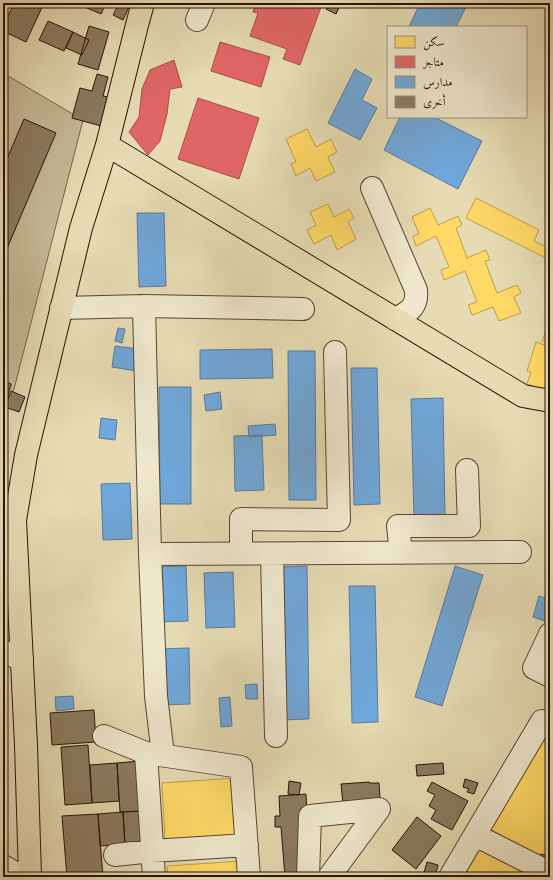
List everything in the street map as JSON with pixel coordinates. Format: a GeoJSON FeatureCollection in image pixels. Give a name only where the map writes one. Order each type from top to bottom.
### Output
{"type":"FeatureCollection","features":[{"type":"Feature","properties":{"kind":"main road"},"geometry":{"type":"LineString","coordinates":[[30,877],[26,745],[12,655],[15,520],[26,455],[81,228],[107,145],[143,3]]}},
{"type":"Feature","properties":{"kind":"main road"},"geometry":{"type":"LineString","coordinates":[[107,145],[523,396],[550,401]]}},
{"type":"Feature","properties":{"kind":"street"},"geometry":{"type":"LineString","coordinates":[[372,188],[416,290],[417,298],[409,312],[395,319]]}},
{"type":"Feature","properties":{"kind":"street"},"geometry":{"type":"LineString","coordinates":[[62,308],[144,306],[303,309]]}},
{"type":"Feature","properties":{"kind":"street"},"geometry":{"type":"LineString","coordinates":[[144,306],[150,554],[156,696],[152,851],[154,877]]}},
{"type":"Feature","properties":{"kind":"street"},"geometry":{"type":"LineString","coordinates":[[241,553],[241,519],[340,520],[335,352]]}},
{"type":"Feature","properties":{"kind":"street"},"geometry":{"type":"LineString","coordinates":[[401,553],[398,526],[469,526],[467,470]]}},
{"type":"Feature","properties":{"kind":"street"},"geometry":{"type":"LineString","coordinates":[[150,554],[520,552]]}},
{"type":"Feature","properties":{"kind":"street"},"geometry":{"type":"LineString","coordinates":[[272,554],[276,736]]}},
{"type":"Feature","properties":{"kind":"street"},"geometry":{"type":"LineString","coordinates":[[550,634],[534,668],[550,676]]}},
{"type":"Feature","properties":{"kind":"street"},"geometry":{"type":"LineString","coordinates":[[450,877],[542,721],[550,726]]}},
{"type":"Feature","properties":{"kind":"street"},"geometry":{"type":"LineString","coordinates":[[104,736],[155,754],[241,767],[249,877]]}},
{"type":"Feature","properties":{"kind":"street"},"geometry":{"type":"LineString","coordinates":[[308,877],[310,816],[379,809],[329,877]]}},
{"type":"Feature","properties":{"kind":"street"},"geometry":{"type":"LineString","coordinates":[[475,835],[550,873]]}},
{"type":"Feature","properties":{"kind":"street"},"geometry":{"type":"LineString","coordinates":[[115,855],[247,844]]}},
{"type":"Feature","properties":{"kind":"street"},"geometry":{"type":"LineString","coordinates":[[3,866],[22,877]]}},
{"type":"Feature","properties":{"kind":"shaded area"},"geometry":{"type":"Polygon","coordinates":[[[3,73],[83,120],[11,401],[3,398],[3,73]]]}},
{"type":"Feature","properties":{"kind":"building: سكن"},"geometry":{"type":"Polygon","coordinates":[[[307,129],[316,147],[331,139],[337,152],[328,157],[335,172],[316,181],[310,168],[296,176],[291,164],[296,162],[286,139],[307,129]]]}},
{"type":"Feature","properties":{"kind":"building: سكن"},"geometry":{"type":"Polygon","coordinates":[[[476,198],[539,230],[534,241],[550,249],[550,260],[466,218],[476,198]]]}},
{"type":"Feature","properties":{"kind":"building: سكن"},"geometry":{"type":"Polygon","coordinates":[[[328,204],[334,217],[349,209],[354,218],[348,222],[356,239],[337,250],[331,235],[314,244],[307,230],[316,225],[310,212],[328,204]]]}},
{"type":"Feature","properties":{"kind":"building: سكن"},"geometry":{"type":"Polygon","coordinates":[[[430,208],[438,225],[458,216],[462,225],[456,228],[467,258],[486,250],[490,260],[485,261],[497,293],[517,285],[521,293],[514,297],[521,313],[499,321],[493,307],[472,315],[468,305],[477,302],[465,271],[444,280],[441,270],[449,267],[436,236],[416,246],[413,236],[419,234],[412,217],[430,208]]]}},
{"type":"Feature","properties":{"kind":"building: سكن"},"geometry":{"type":"Polygon","coordinates":[[[550,322],[550,344],[542,341],[550,322]]]}},
{"type":"Feature","properties":{"kind":"building: سكن"},"geometry":{"type":"Polygon","coordinates":[[[536,342],[550,347],[550,382],[547,391],[527,384],[531,372],[527,371],[536,342]]]}},
{"type":"Feature","properties":{"kind":"building: سكن"},"geometry":{"type":"Polygon","coordinates":[[[541,735],[550,741],[550,850],[544,860],[488,828],[541,735]]]}},
{"type":"Feature","properties":{"kind":"building: سكن"},"geometry":{"type":"Polygon","coordinates":[[[235,778],[239,837],[165,842],[162,783],[235,778]]]}},
{"type":"Feature","properties":{"kind":"building: سكن"},"geometry":{"type":"Polygon","coordinates":[[[482,845],[532,873],[530,877],[464,877],[482,845]]]}},
{"type":"Feature","properties":{"kind":"building: سكن"},"geometry":{"type":"Polygon","coordinates":[[[241,861],[242,877],[168,877],[167,866],[241,861]]]}},
{"type":"Feature","properties":{"kind":"building: متاجر"},"geometry":{"type":"Polygon","coordinates":[[[256,3],[311,3],[321,7],[300,65],[283,59],[287,49],[250,36],[258,13],[253,12],[256,3]]]}},
{"type":"Feature","properties":{"kind":"building: متاجر"},"geometry":{"type":"Polygon","coordinates":[[[220,42],[270,57],[261,87],[211,71],[220,42]]]}},
{"type":"Feature","properties":{"kind":"building: متاجر"},"geometry":{"type":"Polygon","coordinates":[[[174,60],[182,87],[170,89],[167,114],[160,141],[148,155],[129,132],[139,117],[142,89],[150,70],[174,60]]]}},
{"type":"Feature","properties":{"kind":"building: متاجر"},"geometry":{"type":"Polygon","coordinates":[[[198,98],[259,118],[239,179],[178,159],[198,98]]]}},
{"type":"Feature","properties":{"kind":"building: مدارس"},"geometry":{"type":"Polygon","coordinates":[[[420,3],[468,3],[456,26],[409,26],[420,3]]]}},
{"type":"Feature","properties":{"kind":"building: مدارس"},"geometry":{"type":"Polygon","coordinates":[[[355,69],[372,79],[362,100],[377,108],[360,140],[328,123],[355,69]]]}},
{"type":"Feature","properties":{"kind":"building: مدارس"},"geometry":{"type":"Polygon","coordinates":[[[400,118],[436,118],[482,141],[458,189],[384,150],[400,118]]]}},
{"type":"Feature","properties":{"kind":"building: مدارس"},"geometry":{"type":"Polygon","coordinates":[[[137,213],[164,213],[166,286],[139,287],[137,213]]]}},
{"type":"Feature","properties":{"kind":"building: مدارس"},"geometry":{"type":"Polygon","coordinates":[[[118,328],[125,329],[122,343],[115,341],[118,328]]]}},
{"type":"Feature","properties":{"kind":"building: مدارس"},"geometry":{"type":"Polygon","coordinates":[[[115,346],[139,349],[136,371],[112,367],[115,346]]]}},
{"type":"Feature","properties":{"kind":"building: مدارس"},"geometry":{"type":"Polygon","coordinates":[[[272,349],[273,378],[200,379],[200,350],[272,349]]]}},
{"type":"Feature","properties":{"kind":"building: مدارس"},"geometry":{"type":"Polygon","coordinates":[[[288,351],[315,351],[316,500],[289,500],[288,351]]]}},
{"type":"Feature","properties":{"kind":"building: مدارس"},"geometry":{"type":"Polygon","coordinates":[[[351,368],[377,368],[380,504],[354,505],[351,368]]]}},
{"type":"Feature","properties":{"kind":"building: مدارس"},"geometry":{"type":"Polygon","coordinates":[[[159,387],[191,387],[191,504],[160,504],[159,387]]]}},
{"type":"Feature","properties":{"kind":"building: مدارس"},"geometry":{"type":"Polygon","coordinates":[[[220,392],[222,409],[206,411],[204,395],[220,392]]]}},
{"type":"Feature","properties":{"kind":"building: مدارس"},"geometry":{"type":"Polygon","coordinates":[[[443,398],[445,516],[414,517],[411,399],[443,398]]]}},
{"type":"Feature","properties":{"kind":"building: مدارس"},"geometry":{"type":"Polygon","coordinates":[[[101,418],[117,420],[115,440],[99,438],[101,418]]]}},
{"type":"Feature","properties":{"kind":"building: مدارس"},"geometry":{"type":"Polygon","coordinates":[[[275,424],[276,435],[249,437],[248,426],[275,424]]]}},
{"type":"Feature","properties":{"kind":"building: مدارس"},"geometry":{"type":"Polygon","coordinates":[[[262,435],[264,490],[235,491],[234,436],[262,435]]]}},
{"type":"Feature","properties":{"kind":"building: مدارس"},"geometry":{"type":"Polygon","coordinates":[[[130,483],[132,539],[103,540],[101,484],[130,483]]]}},
{"type":"Feature","properties":{"kind":"building: مدارس"},"geometry":{"type":"Polygon","coordinates":[[[186,566],[188,621],[159,622],[158,567],[186,566]]]}},
{"type":"Feature","properties":{"kind":"building: مدارس"},"geometry":{"type":"Polygon","coordinates":[[[307,566],[309,719],[281,720],[279,567],[307,566]]]}},
{"type":"Feature","properties":{"kind":"building: مدارس"},"geometry":{"type":"Polygon","coordinates":[[[455,566],[483,575],[442,706],[415,697],[455,566]]]}},
{"type":"Feature","properties":{"kind":"building: مدارس"},"geometry":{"type":"Polygon","coordinates":[[[233,572],[235,627],[206,628],[204,573],[233,572]]]}},
{"type":"Feature","properties":{"kind":"building: مدارس"},"geometry":{"type":"Polygon","coordinates":[[[349,586],[375,586],[378,722],[352,723],[349,586]]]}},
{"type":"Feature","properties":{"kind":"building: مدارس"},"geometry":{"type":"Polygon","coordinates":[[[539,596],[550,600],[550,623],[533,617],[539,596]]]}},
{"type":"Feature","properties":{"kind":"building: مدارس"},"geometry":{"type":"Polygon","coordinates":[[[189,648],[190,704],[162,705],[160,649],[189,648]]]}},
{"type":"Feature","properties":{"kind":"building: مدارس"},"geometry":{"type":"Polygon","coordinates":[[[257,684],[258,699],[246,699],[245,685],[257,684]]]}},
{"type":"Feature","properties":{"kind":"building: مدارس"},"geometry":{"type":"Polygon","coordinates":[[[73,696],[74,709],[56,711],[55,697],[73,696]]]}},
{"type":"Feature","properties":{"kind":"building: مدارس"},"geometry":{"type":"Polygon","coordinates":[[[230,697],[232,726],[221,727],[219,698],[230,697]]]}},
{"type":"Feature","properties":{"kind":"building: أخرى"},"geometry":{"type":"Polygon","coordinates":[[[14,3],[44,3],[26,42],[3,31],[3,27],[14,3]]]}},
{"type":"Feature","properties":{"kind":"building: أخرى"},"geometry":{"type":"Polygon","coordinates":[[[75,3],[106,3],[101,14],[75,3]]]}},
{"type":"Feature","properties":{"kind":"building: أخرى"},"geometry":{"type":"Polygon","coordinates":[[[119,3],[131,3],[123,20],[113,15],[119,3]]]}},
{"type":"Feature","properties":{"kind":"building: أخرى"},"geometry":{"type":"Polygon","coordinates":[[[329,3],[341,3],[336,14],[326,9],[329,3]]]}},
{"type":"Feature","properties":{"kind":"building: أخرى"},"geometry":{"type":"Polygon","coordinates":[[[48,21],[73,32],[64,51],[39,40],[48,21]]]}},
{"type":"Feature","properties":{"kind":"building: أخرى"},"geometry":{"type":"Polygon","coordinates":[[[89,26],[109,32],[98,70],[78,64],[89,26]]]}},
{"type":"Feature","properties":{"kind":"building: أخرى"},"geometry":{"type":"Polygon","coordinates":[[[73,32],[89,40],[82,55],[66,48],[73,32]]]}},
{"type":"Feature","properties":{"kind":"building: أخرى"},"geometry":{"type":"Polygon","coordinates":[[[97,74],[108,77],[103,96],[108,97],[101,126],[72,118],[80,88],[92,91],[97,74]]]}},
{"type":"Feature","properties":{"kind":"building: أخرى"},"geometry":{"type":"Polygon","coordinates":[[[24,119],[56,133],[3,258],[3,168],[24,119]]]}},
{"type":"Feature","properties":{"kind":"building: أخرى"},"geometry":{"type":"Polygon","coordinates":[[[3,381],[11,384],[5,405],[3,404],[3,381]]]}},
{"type":"Feature","properties":{"kind":"building: أخرى"},"geometry":{"type":"Polygon","coordinates":[[[11,391],[25,397],[19,412],[5,407],[11,391]]]}},
{"type":"Feature","properties":{"kind":"building: أخرى"},"geometry":{"type":"Polygon","coordinates":[[[94,710],[96,742],[52,745],[50,713],[94,710]]]}},
{"type":"Feature","properties":{"kind":"building: أخرى"},"geometry":{"type":"Polygon","coordinates":[[[88,745],[92,803],[65,805],[61,747],[88,745]]]}},
{"type":"Feature","properties":{"kind":"building: أخرى"},"geometry":{"type":"Polygon","coordinates":[[[140,761],[143,811],[120,812],[117,763],[140,761]]]}},
{"type":"Feature","properties":{"kind":"building: أخرى"},"geometry":{"type":"Polygon","coordinates":[[[117,763],[119,801],[92,803],[90,765],[117,763]]]}},
{"type":"Feature","properties":{"kind":"building: أخرى"},"geometry":{"type":"Polygon","coordinates":[[[443,763],[444,774],[417,776],[416,765],[443,763]]]}},
{"type":"Feature","properties":{"kind":"building: أخرى"},"geometry":{"type":"Polygon","coordinates":[[[465,779],[478,783],[474,794],[467,792],[469,789],[463,787],[465,779]]]}},
{"type":"Feature","properties":{"kind":"building: أخرى"},"geometry":{"type":"Polygon","coordinates":[[[289,781],[301,783],[299,795],[288,794],[289,781]]]}},
{"type":"Feature","properties":{"kind":"building: أخرى"},"geometry":{"type":"Polygon","coordinates":[[[369,782],[379,783],[380,799],[344,815],[341,784],[369,782]]]}},
{"type":"Feature","properties":{"kind":"building: أخرى"},"geometry":{"type":"Polygon","coordinates":[[[432,782],[468,801],[452,830],[431,819],[436,810],[429,806],[435,795],[427,791],[432,782]]]}},
{"type":"Feature","properties":{"kind":"building: أخرى"},"geometry":{"type":"Polygon","coordinates":[[[306,794],[310,877],[285,877],[281,827],[275,827],[275,816],[280,816],[279,796],[306,794]]]}},
{"type":"Feature","properties":{"kind":"building: أخرى"},"geometry":{"type":"Polygon","coordinates":[[[143,811],[146,848],[125,849],[123,812],[143,811]]]}},
{"type":"Feature","properties":{"kind":"building: أخرى"},"geometry":{"type":"Polygon","coordinates":[[[123,812],[125,844],[100,846],[98,814],[123,812]]]}},
{"type":"Feature","properties":{"kind":"building: أخرى"},"geometry":{"type":"Polygon","coordinates":[[[98,814],[103,877],[67,877],[62,816],[98,814]]]}},
{"type":"Feature","properties":{"kind":"building: أخرى"},"geometry":{"type":"Polygon","coordinates":[[[417,817],[441,836],[416,869],[392,850],[417,817]]]}},
{"type":"Feature","properties":{"kind":"building: أخرى"},"geometry":{"type":"Polygon","coordinates":[[[550,852],[550,871],[537,867],[541,854],[548,856],[550,852]]]}},
{"type":"Feature","properties":{"kind":"building: أخرى"},"geometry":{"type":"Polygon","coordinates":[[[427,862],[438,865],[435,877],[423,876],[427,862]]]}}]}
